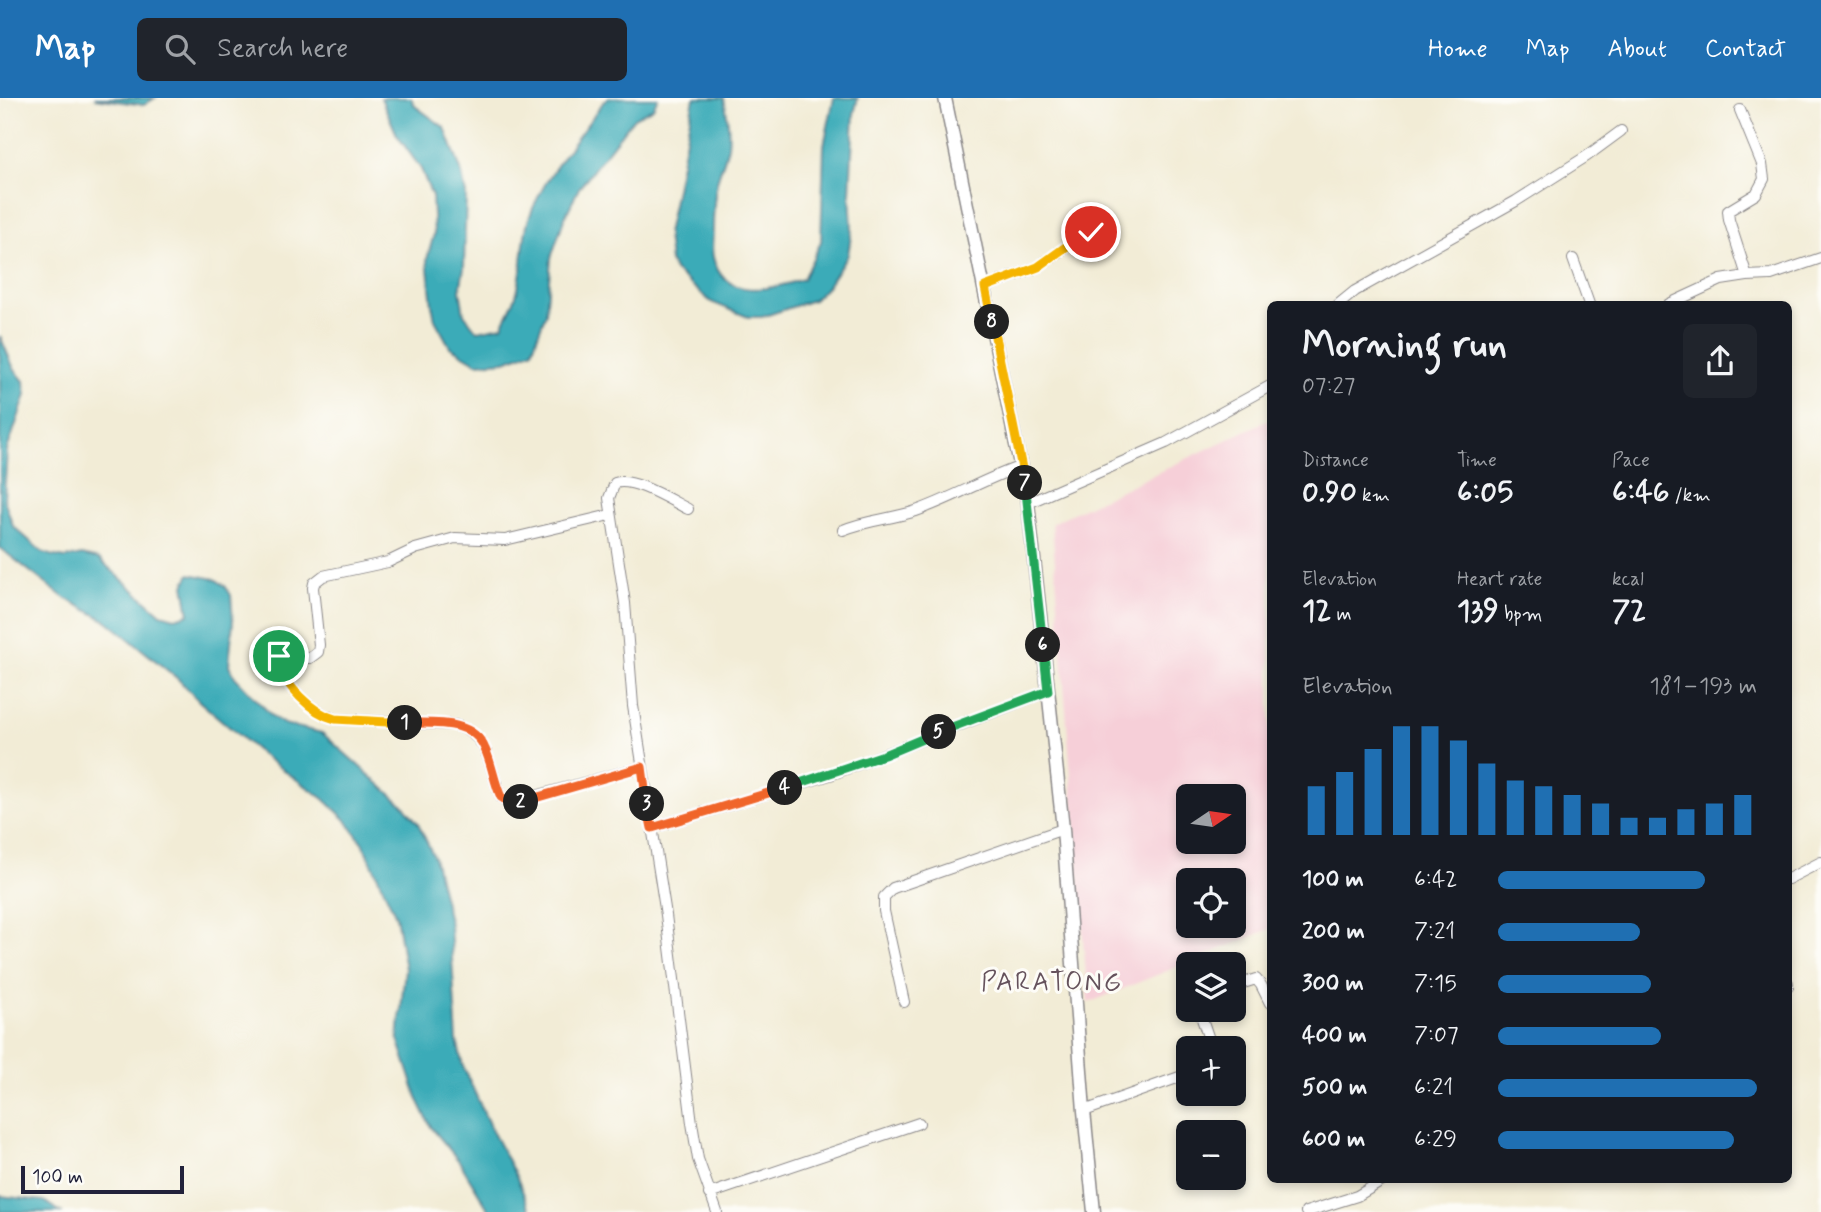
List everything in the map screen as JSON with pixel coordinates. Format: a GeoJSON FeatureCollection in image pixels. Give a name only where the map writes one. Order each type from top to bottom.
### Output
{"type":"FeatureCollection","features":[{"type":"Feature","properties":{"kind":"street"},"geometry":{"type":"LineString","coordinates":[[945,98],[1028,503],[1063,829],[1094,1212]]}},
{"type":"Feature","properties":{"kind":"street"},"geometry":{"type":"LineString","coordinates":[[1740,110],[1762,164],[1764,179],[1756,194],[1728,211],[1747,276]]}},
{"type":"Feature","properties":{"kind":"street"},"geometry":{"type":"LineString","coordinates":[[1343,301],[1355,291],[1564,172],[1621,131]]}},
{"type":"Feature","properties":{"kind":"street"},"geometry":{"type":"LineString","coordinates":[[985,287],[1038,267],[1091,232],[1111,228]]}},
{"type":"Feature","properties":{"kind":"street"},"geometry":{"type":"LineString","coordinates":[[1573,258],[1588,301]]}},
{"type":"Feature","properties":{"kind":"street"},"geometry":{"type":"LineString","coordinates":[[1676,301],[1721,280],[1771,275],[1821,258]]}},
{"type":"Feature","properties":{"kind":"street"},"geometry":{"type":"LineString","coordinates":[[1028,503],[1166,443],[1267,388]]}},
{"type":"Feature","properties":{"kind":"street"},"geometry":{"type":"LineString","coordinates":[[843,530],[921,509],[1022,466]]}},
{"type":"Feature","properties":{"kind":"street"},"geometry":{"type":"LineString","coordinates":[[688,509],[653,491],[619,481],[611,488],[610,515],[625,603],[633,706],[666,915],[692,1123],[698,1159],[717,1212]]}},
{"type":"Feature","properties":{"kind":"street"},"geometry":{"type":"LineString","coordinates":[[610,515],[505,540],[456,538],[415,549],[388,562],[323,576],[314,583],[313,588],[318,652],[310,657],[284,656],[274,660],[290,685],[324,716],[335,719],[455,725],[468,729],[482,742],[501,797],[510,803],[642,767]]}},
{"type":"Feature","properties":{"kind":"street"},"geometry":{"type":"LineString","coordinates":[[652,828],[833,774],[1048,691]]}},
{"type":"Feature","properties":{"kind":"street"},"geometry":{"type":"LineString","coordinates":[[904,1002],[884,911],[884,897],[893,888],[1063,829]]}},
{"type":"Feature","properties":{"kind":"street"},"geometry":{"type":"LineString","coordinates":[[1792,877],[1821,862]]}},
{"type":"Feature","properties":{"kind":"street"},"geometry":{"type":"LineString","coordinates":[[1246,982],[1256,979],[1267,997]]}},
{"type":"Feature","properties":{"kind":"street"},"geometry":{"type":"LineString","coordinates":[[1084,1111],[1176,1078]]}},
{"type":"Feature","properties":{"kind":"street"},"geometry":{"type":"LineString","coordinates":[[709,1194],[919,1123]]}},
{"type":"Feature","properties":{"kind":"street"},"geometry":{"type":"LineString","coordinates":[[1306,1212],[1357,1196],[1374,1183]]}},
{"type":"Feature","properties":{"kind":"shaded area"},"geometry":{"type":"Polygon","coordinates":[[[1267,420],[1267,930],[1213,952],[1176,952],[1176,967],[1088,1003],[1052,523],[1267,420]]]}},
{"type":"Feature","properties":{"kind":"water"},"geometry":{"type":"Polygon","coordinates":[[[94,98],[155,98],[144,105],[94,98]]]}},
{"type":"Feature","properties":{"kind":"water"},"geometry":{"type":"Polygon","coordinates":[[[381,98],[411,98],[415,106],[445,128],[461,170],[466,194],[464,268],[460,290],[464,314],[477,331],[502,326],[517,292],[526,227],[536,202],[553,172],[604,101],[609,98],[658,98],[653,108],[634,118],[579,188],[564,219],[551,258],[546,313],[532,351],[505,361],[477,363],[450,347],[435,320],[432,305],[427,259],[434,234],[432,196],[421,169],[397,135],[381,98]]]}},
{"type":"Feature","properties":{"kind":"water"},"geometry":{"type":"Polygon","coordinates":[[[694,98],[724,98],[729,140],[715,194],[712,254],[718,271],[727,281],[750,289],[803,279],[821,242],[824,145],[834,98],[858,98],[854,114],[850,193],[852,229],[848,255],[825,289],[813,300],[762,317],[748,317],[711,302],[674,270],[670,262],[667,234],[694,98]]]}},
{"type":"Feature","properties":{"kind":"water"},"geometry":{"type":"Polygon","coordinates":[[[0,336],[14,369],[24,381],[26,395],[7,450],[4,499],[13,526],[42,552],[66,558],[82,555],[99,559],[161,614],[175,618],[189,614],[184,585],[190,574],[215,579],[225,586],[231,595],[233,621],[229,665],[235,677],[273,717],[284,724],[322,733],[403,805],[418,823],[434,857],[450,925],[457,1041],[463,1066],[531,1212],[490,1212],[459,1161],[431,1127],[418,1100],[398,1039],[405,969],[396,916],[363,844],[345,819],[324,799],[262,755],[200,702],[178,679],[107,621],[63,597],[0,548],[0,336]]]}},
{"type":"Feature","properties":{"kind":"water"},"geometry":{"type":"Polygon","coordinates":[[[0,1196],[44,1201],[61,1212],[0,1212],[0,1196]]]}},
{"type":"Feature","properties":{"kind":"district","name":"PARATONG"},"geometry":{"type":"Point","coordinates":[1052,981]}},
{"type":"Feature","properties":{"kind":"route"},"geometry":{"type":"LineString","coordinates":[[279,656],[274,660],[278,669],[304,700],[324,716],[335,719],[455,725],[476,734],[486,750],[501,797],[510,803],[642,767],[652,828],[833,774],[1048,691],[1028,503],[985,287],[1038,267],[1091,232]]}}]}
